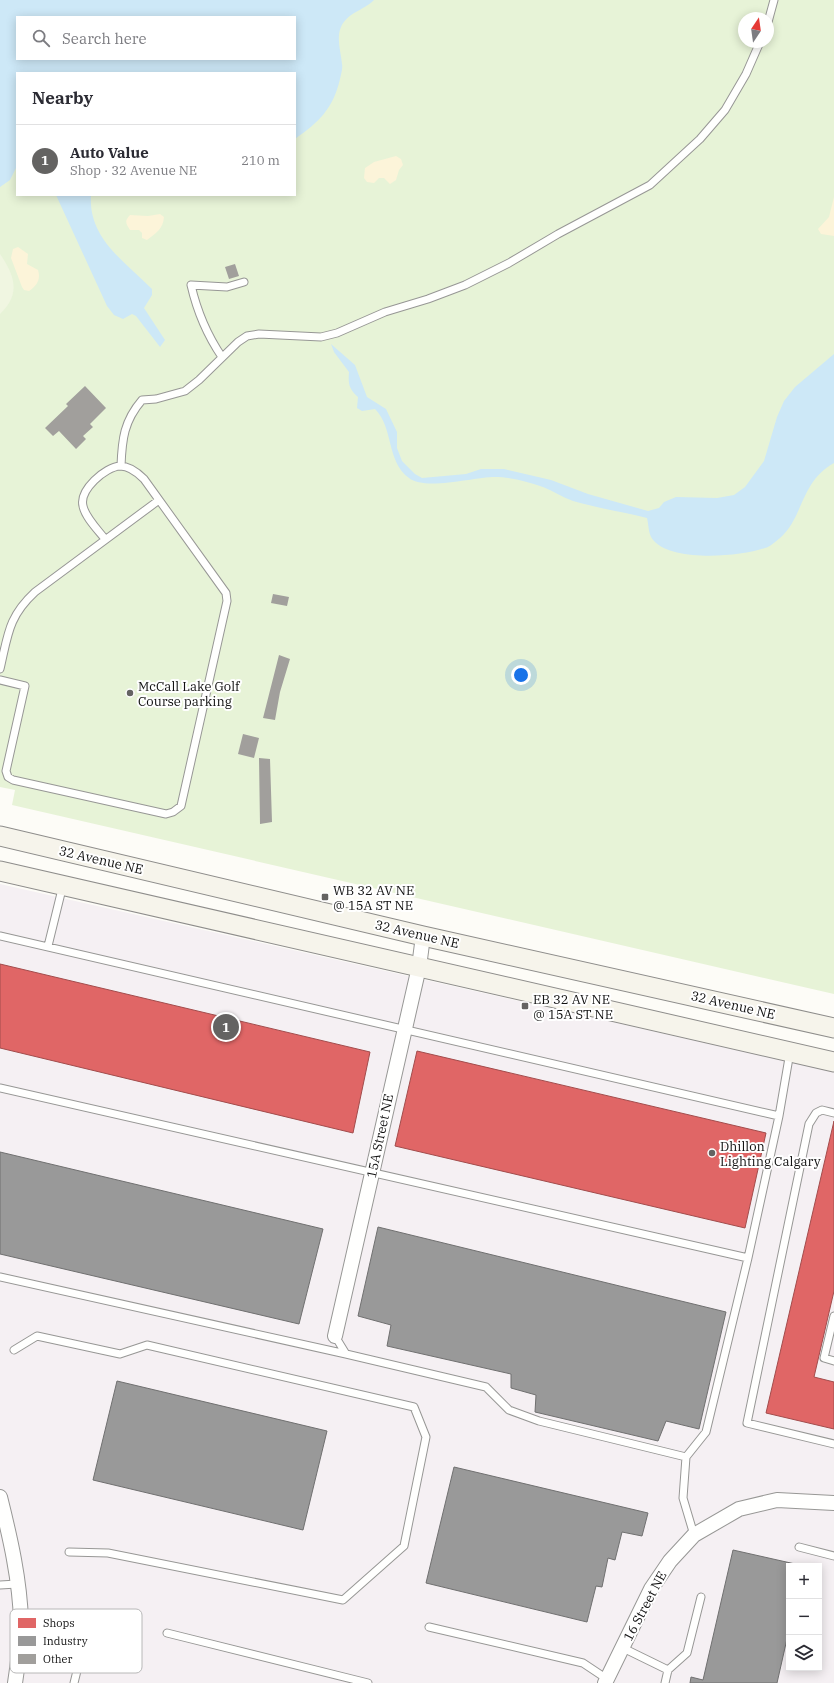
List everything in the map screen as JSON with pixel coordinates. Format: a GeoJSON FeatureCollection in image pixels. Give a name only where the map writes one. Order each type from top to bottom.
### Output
{"type":"FeatureCollection","features":[{"type":"Feature","properties":{"kind":"main road","name":"32 Avenue NE"},"geometry":{"type":"LineString","coordinates":[[0,836],[422,936],[834,1028]]}},
{"type":"Feature","properties":{"kind":"main road"},"geometry":{"type":"LineString","coordinates":[[0,871],[834,1062]]}},
{"type":"Feature","properties":{"kind":"street","name":"15A Street NE"},"geometry":{"type":"LineString","coordinates":[[335,1336],[419,967],[422,936]]}},
{"type":"Feature","properties":{"kind":"street"},"geometry":{"type":"LineString","coordinates":[[0,1497],[17,1584],[20,1609]]}},
{"type":"Feature","properties":{"kind":"street","name":"16 Street NE"},"geometry":{"type":"LineString","coordinates":[[606,1681],[651,1589],[670,1561],[694,1535],[739,1509],[777,1500],[834,1503]]}},
{"type":"Feature","properties":{"kind":"street"},"geometry":{"type":"LineString","coordinates":[[15,1683],[16,1673]]}},
{"type":"Feature","properties":{"kind":"lane"},"geometry":{"type":"LineString","coordinates":[[771,12],[774,0]]}},
{"type":"Feature","properties":{"kind":"lane"},"geometry":{"type":"LineString","coordinates":[[121,466],[124,434],[132,412],[142,400],[156,399],[185,391],[199,380],[238,342],[247,336],[259,334],[321,336],[337,333],[385,312],[428,299],[465,285],[509,263],[558,234],[650,185],[700,139],[725,110],[746,74],[757,48]]}},
{"type":"Feature","properties":{"kind":"lane"},"geometry":{"type":"LineString","coordinates":[[222,357],[196,308],[191,285],[227,287],[244,282]]}},
{"type":"Feature","properties":{"kind":"lane"},"geometry":{"type":"LineString","coordinates":[[0,680],[25,686],[6,771],[8,777],[13,780],[166,814],[173,812],[181,806],[227,602],[226,593],[144,479],[134,470],[121,466],[110,469],[85,490],[82,497],[83,507],[105,539]]}},
{"type":"Feature","properties":{"kind":"lane"},"geometry":{"type":"LineString","coordinates":[[0,669],[11,623],[20,605],[105,539],[159,500]]}},
{"type":"Feature","properties":{"kind":"lane"},"geometry":{"type":"LineString","coordinates":[[48,946],[63,885]]}},
{"type":"Feature","properties":{"kind":"lane"},"geometry":{"type":"LineString","coordinates":[[0,936],[779,1116]]}},
{"type":"Feature","properties":{"kind":"lane"},"geometry":{"type":"LineString","coordinates":[[694,1535],[683,1498],[686,1457],[706,1432],[748,1258],[779,1116],[790,1052]]}},
{"type":"Feature","properties":{"kind":"lane"},"geometry":{"type":"LineString","coordinates":[[0,1088],[372,1171],[748,1258]]}},
{"type":"Feature","properties":{"kind":"lane"},"geometry":{"type":"LineString","coordinates":[[834,1113],[822,1110],[816,1113],[809,1124],[747,1423],[834,1444]]}},
{"type":"Feature","properties":{"kind":"lane"},"geometry":{"type":"LineString","coordinates":[[0,1277],[346,1354],[486,1387],[509,1410],[538,1421],[686,1457]]}},
{"type":"Feature","properties":{"kind":"lane"},"geometry":{"type":"LineString","coordinates":[[834,1316],[824,1358],[834,1361]]}},
{"type":"Feature","properties":{"kind":"lane"},"geometry":{"type":"LineString","coordinates":[[14,1350],[37,1336],[120,1354],[147,1345],[414,1407],[426,1437],[404,1546],[343,1600],[108,1553],[69,1552]]}},
{"type":"Feature","properties":{"kind":"lane"},"geometry":{"type":"LineString","coordinates":[[335,1336],[346,1354]]}},
{"type":"Feature","properties":{"kind":"lane"},"geometry":{"type":"LineString","coordinates":[[799,1547],[834,1556]]}},
{"type":"Feature","properties":{"kind":"lane"},"geometry":{"type":"LineString","coordinates":[[0,1585],[17,1584]]}},
{"type":"Feature","properties":{"kind":"lane"},"geometry":{"type":"LineString","coordinates":[[665,1683],[668,1670],[687,1653],[701,1597]]}},
{"type":"Feature","properties":{"kind":"lane"},"geometry":{"type":"LineString","coordinates":[[429,1628],[583,1663],[606,1681]]}},
{"type":"Feature","properties":{"kind":"lane"},"geometry":{"type":"LineString","coordinates":[[167,1633],[368,1683]]}},
{"type":"Feature","properties":{"kind":"lane"},"geometry":{"type":"LineString","coordinates":[[623,1648],[668,1670]]}},
{"type":"Feature","properties":{"kind":"lane"},"geometry":{"type":"LineString","coordinates":[[74,1683],[76,1673]]}},
{"type":"Feature","properties":{"kind":"shaded area"},"geometry":{"type":"Polygon","coordinates":[[[0,884],[834,1072],[834,1683],[0,1683],[0,884]]]}},
{"type":"Feature","properties":{"kind":"green space"},"geometry":{"type":"Polygon","coordinates":[[[0,0],[834,0],[834,994],[12,805],[15,790],[0,787],[0,0]]]}},
{"type":"Feature","properties":{"kind":"green space"},"geometry":{"type":"Polygon","coordinates":[[[0,254],[9,270],[14,285],[11,299],[7,307],[0,314],[0,254]]]}},
{"type":"Feature","properties":{"kind":"sand"},"geometry":{"type":"Polygon","coordinates":[[[396,156],[401,159],[403,165],[399,170],[396,180],[390,184],[384,178],[379,178],[374,183],[367,182],[364,178],[365,168],[374,162],[396,156]]]}},
{"type":"Feature","properties":{"kind":"sand"},"geometry":{"type":"Polygon","coordinates":[[[834,197],[834,236],[821,234],[818,229],[829,217],[834,197]]]}},
{"type":"Feature","properties":{"kind":"sand"},"geometry":{"type":"Polygon","coordinates":[[[160,214],[164,217],[162,225],[147,240],[142,238],[142,233],[139,230],[130,230],[126,221],[130,215],[148,216],[160,214]]]}},
{"type":"Feature","properties":{"kind":"sand"},"geometry":{"type":"Polygon","coordinates":[[[18,247],[28,254],[27,264],[38,270],[38,282],[29,291],[24,290],[22,287],[11,258],[13,249],[18,247]]]}},
{"type":"Feature","properties":{"kind":"water"},"geometry":{"type":"Polygon","coordinates":[[[0,0],[374,0],[348,18],[341,27],[339,40],[342,69],[333,99],[324,114],[311,127],[296,138],[296,72],[16,72],[16,168],[10,180],[0,187],[0,0]]]}},
{"type":"Feature","properties":{"kind":"water"},"geometry":{"type":"Polygon","coordinates":[[[56,196],[91,196],[95,224],[102,236],[110,248],[152,289],[152,295],[144,308],[165,340],[160,347],[136,316],[132,314],[123,319],[114,315],[107,306],[56,196]]]}},
{"type":"Feature","properties":{"kind":"water"},"geometry":{"type":"Polygon","coordinates":[[[331,344],[355,365],[367,397],[386,409],[397,432],[397,448],[402,461],[415,474],[422,478],[466,474],[481,469],[504,469],[551,480],[588,494],[648,511],[659,508],[664,502],[676,497],[717,498],[734,495],[745,487],[764,461],[777,417],[784,401],[795,387],[834,354],[834,463],[823,471],[808,490],[788,530],[769,546],[740,554],[707,556],[676,552],[663,548],[652,539],[647,518],[573,501],[531,483],[501,477],[438,483],[416,482],[409,478],[397,463],[381,417],[375,409],[362,411],[357,408],[358,397],[350,386],[349,372],[334,352],[331,344]]]}},
{"type":"Feature","properties":{"kind":"building: Shops"},"geometry":{"type":"Polygon","coordinates":[[[0,964],[370,1052],[353,1133],[0,1048],[0,964]]]}},
{"type":"Feature","properties":{"kind":"building: Shops"},"geometry":{"type":"Polygon","coordinates":[[[417,1051],[766,1133],[745,1228],[395,1146],[417,1051]]]}},
{"type":"Feature","properties":{"kind":"building: Shops"},"geometry":{"type":"Polygon","coordinates":[[[834,1121],[834,1291],[814,1377],[834,1382],[834,1429],[766,1413],[834,1121]]]}},
{"type":"Feature","properties":{"kind":"building: Industry"},"geometry":{"type":"Polygon","coordinates":[[[0,1152],[323,1229],[299,1324],[0,1254],[0,1152]]]}},
{"type":"Feature","properties":{"kind":"building: Industry"},"geometry":{"type":"Polygon","coordinates":[[[378,1227],[726,1312],[699,1429],[666,1421],[658,1441],[535,1412],[536,1395],[511,1388],[511,1374],[387,1346],[391,1325],[358,1316],[378,1227]]]}},
{"type":"Feature","properties":{"kind":"building: Industry"},"geometry":{"type":"Polygon","coordinates":[[[117,1381],[327,1431],[303,1530],[93,1480],[117,1381]]]}},
{"type":"Feature","properties":{"kind":"building: Industry"},"geometry":{"type":"Polygon","coordinates":[[[454,1467],[648,1513],[642,1536],[622,1532],[615,1560],[608,1558],[602,1587],[596,1586],[587,1622],[426,1583],[454,1467]]]}},
{"type":"Feature","properties":{"kind":"building: Industry"},"geometry":{"type":"Polygon","coordinates":[[[733,1550],[791,1563],[786,1563],[786,1643],[777,1683],[690,1683],[691,1677],[703,1680],[733,1550]]]}},
{"type":"Feature","properties":{"kind":"building: Other"},"geometry":{"type":"Polygon","coordinates":[[[235,264],[239,276],[229,279],[225,267],[235,264]]]}},
{"type":"Feature","properties":{"kind":"building: Other"},"geometry":{"type":"Polygon","coordinates":[[[85,386],[106,408],[90,424],[93,427],[83,436],[86,439],[76,449],[59,431],[53,436],[45,428],[68,406],[66,404],[85,386]]]}},
{"type":"Feature","properties":{"kind":"building: Other"},"geometry":{"type":"Polygon","coordinates":[[[273,594],[289,597],[287,606],[271,603],[273,594]]]}},
{"type":"Feature","properties":{"kind":"building: Other"},"geometry":{"type":"Polygon","coordinates":[[[279,655],[290,659],[280,692],[275,720],[263,718],[279,655]]]}},
{"type":"Feature","properties":{"kind":"building: Other"},"geometry":{"type":"Polygon","coordinates":[[[243,734],[259,738],[254,758],[238,754],[243,734]]]}},
{"type":"Feature","properties":{"kind":"building: Other"},"geometry":{"type":"Polygon","coordinates":[[[259,758],[270,759],[272,822],[260,824],[259,758]]]}},
{"type":"Feature","properties":{"kind":"place","name":"McCall Lake Golf Course parking"},"geometry":{"type":"Point","coordinates":[130,693]}},
{"type":"Feature","properties":{"kind":"place","name":"WB 32 AV NE @ 15A ST NE"},"geometry":{"type":"Point","coordinates":[325,897]}},
{"type":"Feature","properties":{"kind":"place","name":"EB 32 AV NE @ 15A ST NE"},"geometry":{"type":"Point","coordinates":[525,1006]}},
{"type":"Feature","properties":{"kind":"place","name":"Auto Value"},"geometry":{"type":"Point","coordinates":[226,1027]}},
{"type":"Feature","properties":{"kind":"place","name":"Dhillon Lighting Calgary"},"geometry":{"type":"Point","coordinates":[712,1153]}}]}
